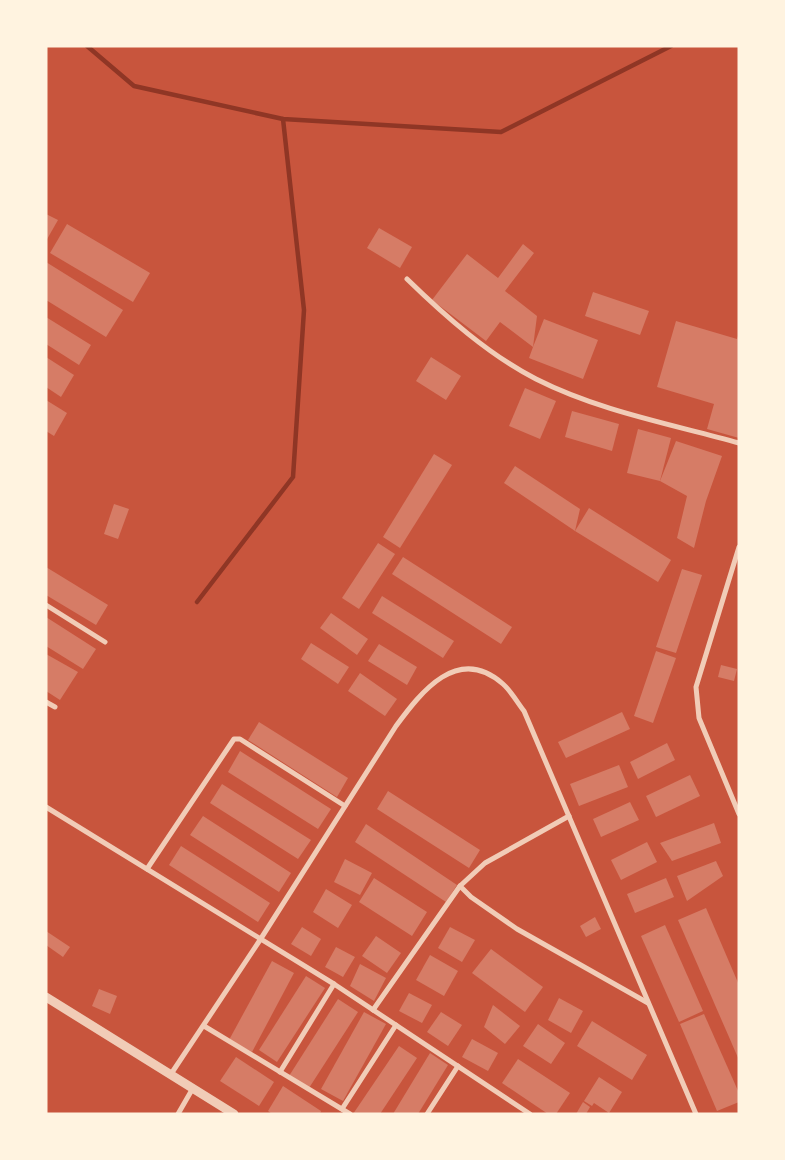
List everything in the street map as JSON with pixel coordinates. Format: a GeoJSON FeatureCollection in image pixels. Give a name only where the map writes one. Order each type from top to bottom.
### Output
{"type":"FeatureCollection","features":[{"type":"Feature","properties":{"kind":"street"},"geometry":{"type":"LineString","coordinates":[[407,279],[472,335],[502,358],[536,379],[604,406],[739,443]]}},
{"type":"Feature","properties":{"kind":"street"},"geometry":{"type":"LineString","coordinates":[[739,546],[696,687],[699,718],[739,814]]}},
{"type":"Feature","properties":{"kind":"street"},"geometry":{"type":"LineString","coordinates":[[46,605],[105,642]]}},
{"type":"Feature","properties":{"kind":"street"},"geometry":{"type":"LineString","coordinates":[[171,1074],[260,940],[396,726],[418,697],[438,679],[457,669],[485,672],[503,684],[524,711],[696,1114]]}},
{"type":"Feature","properties":{"kind":"street"},"geometry":{"type":"LineString","coordinates":[[46,702],[55,708]]}},
{"type":"Feature","properties":{"kind":"street"},"geometry":{"type":"LineString","coordinates":[[147,869],[234,739],[240,739],[345,806]]}},
{"type":"Feature","properties":{"kind":"street"},"geometry":{"type":"LineString","coordinates":[[46,807],[334,984],[530,1114]]}},
{"type":"Feature","properties":{"kind":"street"},"geometry":{"type":"LineString","coordinates":[[373,1010],[460,886],[485,863],[569,816]]}},
{"type":"Feature","properties":{"kind":"street"},"geometry":{"type":"LineString","coordinates":[[460,886],[471,897],[516,929],[648,1004]]}},
{"type":"Feature","properties":{"kind":"street"},"geometry":{"type":"LineString","coordinates":[[280,1072],[334,984]]}},
{"type":"Feature","properties":{"kind":"street"},"geometry":{"type":"LineString","coordinates":[[46,997],[234,1114]]}},
{"type":"Feature","properties":{"kind":"street"},"geometry":{"type":"LineString","coordinates":[[342,1109],[396,1025]]}},
{"type":"Feature","properties":{"kind":"street"},"geometry":{"type":"LineString","coordinates":[[204,1026],[350,1114]]}},
{"type":"Feature","properties":{"kind":"street"},"geometry":{"type":"LineString","coordinates":[[427,1114],[458,1066]]}},
{"type":"Feature","properties":{"kind":"street"},"geometry":{"type":"LineString","coordinates":[[178,1114],[193,1088]]}},
{"type":"Feature","properties":{"kind":"building"},"geometry":{"type":"Polygon","coordinates":[[[46,214],[58,220],[46,241],[46,214]]]}},
{"type":"Feature","properties":{"kind":"building"},"geometry":{"type":"Polygon","coordinates":[[[67,224],[150,273],[133,302],[50,253],[67,224]]]}},
{"type":"Feature","properties":{"kind":"building"},"geometry":{"type":"Polygon","coordinates":[[[379,228],[412,247],[400,268],[367,248],[379,228]]]}},
{"type":"Feature","properties":{"kind":"building"},"geometry":{"type":"Polygon","coordinates":[[[523,244],[534,253],[505,291],[537,316],[533,347],[500,322],[486,341],[432,300],[467,254],[498,278],[523,244]]]}},
{"type":"Feature","properties":{"kind":"building"},"geometry":{"type":"Polygon","coordinates":[[[46,262],[123,310],[106,337],[46,300],[46,262]]]}},
{"type":"Feature","properties":{"kind":"building"},"geometry":{"type":"Polygon","coordinates":[[[593,292],[649,311],[640,335],[585,316],[593,292]]]}},
{"type":"Feature","properties":{"kind":"building"},"geometry":{"type":"Polygon","coordinates":[[[46,317],[91,345],[79,365],[46,344],[46,317]]]}},
{"type":"Feature","properties":{"kind":"building"},"geometry":{"type":"Polygon","coordinates":[[[544,319],[598,340],[583,379],[529,358],[544,319]]]}},
{"type":"Feature","properties":{"kind":"building"},"geometry":{"type":"Polygon","coordinates":[[[676,321],[737,339],[739,333],[739,438],[707,429],[714,404],[657,387],[676,321]]]}},
{"type":"Feature","properties":{"kind":"building"},"geometry":{"type":"Polygon","coordinates":[[[46,357],[74,375],[61,397],[46,387],[46,357]]]}},
{"type":"Feature","properties":{"kind":"building"},"geometry":{"type":"Polygon","coordinates":[[[431,357],[461,376],[446,400],[416,381],[431,357]]]}},
{"type":"Feature","properties":{"kind":"building"},"geometry":{"type":"Polygon","coordinates":[[[525,388],[556,401],[540,439],[509,426],[525,388]]]}},
{"type":"Feature","properties":{"kind":"building"},"geometry":{"type":"Polygon","coordinates":[[[46,400],[67,413],[54,436],[46,431],[46,400]]]}},
{"type":"Feature","properties":{"kind":"building"},"geometry":{"type":"Polygon","coordinates":[[[572,411],[619,424],[612,451],[565,437],[572,411]]]}},
{"type":"Feature","properties":{"kind":"building"},"geometry":{"type":"Polygon","coordinates":[[[638,429],[671,438],[660,481],[627,473],[638,429]]]}},
{"type":"Feature","properties":{"kind":"building"},"geometry":{"type":"Polygon","coordinates":[[[676,441],[722,456],[706,501],[694,548],[677,538],[687,496],[660,481],[676,441]]]}},
{"type":"Feature","properties":{"kind":"building"},"geometry":{"type":"Polygon","coordinates":[[[434,454],[452,465],[400,548],[383,537],[434,454]]]}},
{"type":"Feature","properties":{"kind":"building"},"geometry":{"type":"Polygon","coordinates":[[[515,466],[580,509],[575,531],[504,483],[515,466]]]}},
{"type":"Feature","properties":{"kind":"building"},"geometry":{"type":"Polygon","coordinates":[[[114,504],[129,509],[118,539],[104,534],[114,504]]]}},
{"type":"Feature","properties":{"kind":"building"},"geometry":{"type":"Polygon","coordinates":[[[589,508],[671,560],[658,582],[575,531],[589,508]]]}},
{"type":"Feature","properties":{"kind":"building"},"geometry":{"type":"Polygon","coordinates":[[[378,543],[395,554],[359,609],[342,598],[378,543]]]}},
{"type":"Feature","properties":{"kind":"building"},"geometry":{"type":"Polygon","coordinates":[[[403,557],[512,627],[501,644],[392,574],[403,557]]]}},
{"type":"Feature","properties":{"kind":"building"},"geometry":{"type":"Polygon","coordinates":[[[46,567],[108,605],[96,625],[46,595],[46,567]]]}},
{"type":"Feature","properties":{"kind":"building"},"geometry":{"type":"Polygon","coordinates":[[[682,569],[702,575],[676,653],[656,647],[682,569]]]}},
{"type":"Feature","properties":{"kind":"building"},"geometry":{"type":"Polygon","coordinates":[[[382,596],[454,641],[443,658],[372,613],[382,596]]]}},
{"type":"Feature","properties":{"kind":"building"},"geometry":{"type":"Polygon","coordinates":[[[331,613],[368,639],[357,655],[320,628],[331,613]]]}},
{"type":"Feature","properties":{"kind":"building"},"geometry":{"type":"Polygon","coordinates":[[[46,617],[96,649],[83,669],[46,646],[46,617]]]}},
{"type":"Feature","properties":{"kind":"building"},"geometry":{"type":"Polygon","coordinates":[[[311,643],[349,667],[338,684],[301,659],[311,643]]]}},
{"type":"Feature","properties":{"kind":"building"},"geometry":{"type":"Polygon","coordinates":[[[379,644],[417,667],[407,685],[368,661],[379,644]]]}},
{"type":"Feature","properties":{"kind":"building"},"geometry":{"type":"Polygon","coordinates":[[[656,651],[676,658],[653,723],[634,716],[656,651]]]}},
{"type":"Feature","properties":{"kind":"building"},"geometry":{"type":"Polygon","coordinates":[[[46,654],[78,672],[60,700],[46,691],[46,654]]]}},
{"type":"Feature","properties":{"kind":"building"},"geometry":{"type":"Polygon","coordinates":[[[721,665],[737,669],[734,681],[718,677],[721,665]]]}},
{"type":"Feature","properties":{"kind":"building"},"geometry":{"type":"Polygon","coordinates":[[[360,673],[397,699],[385,716],[348,691],[360,673]]]}},
{"type":"Feature","properties":{"kind":"building"},"geometry":{"type":"Polygon","coordinates":[[[622,712],[630,729],[566,758],[558,742],[622,712]]]}},
{"type":"Feature","properties":{"kind":"building"},"geometry":{"type":"Polygon","coordinates":[[[259,722],[348,778],[337,797],[248,740],[259,722]]]}},
{"type":"Feature","properties":{"kind":"building"},"geometry":{"type":"Polygon","coordinates":[[[667,743],[675,760],[638,779],[630,762],[667,743]]]}},
{"type":"Feature","properties":{"kind":"building"},"geometry":{"type":"Polygon","coordinates":[[[240,751],[331,809],[318,829],[228,772],[240,751]]]}},
{"type":"Feature","properties":{"kind":"building"},"geometry":{"type":"Polygon","coordinates":[[[619,765],[628,787],[579,806],[570,784],[619,765]]]}},
{"type":"Feature","properties":{"kind":"building"},"geometry":{"type":"Polygon","coordinates":[[[690,775],[700,796],[656,817],[646,796],[690,775]]]}},
{"type":"Feature","properties":{"kind":"building"},"geometry":{"type":"Polygon","coordinates":[[[222,784],[311,840],[298,859],[210,803],[222,784]]]}},
{"type":"Feature","properties":{"kind":"building"},"geometry":{"type":"Polygon","coordinates":[[[388,791],[480,850],[469,868],[377,809],[388,791]]]}},
{"type":"Feature","properties":{"kind":"building"},"geometry":{"type":"Polygon","coordinates":[[[630,802],[639,820],[601,837],[593,819],[630,802]]]}},
{"type":"Feature","properties":{"kind":"building"},"geometry":{"type":"Polygon","coordinates":[[[203,816],[291,873],[279,892],[190,835],[203,816]]]}},
{"type":"Feature","properties":{"kind":"building"},"geometry":{"type":"Polygon","coordinates":[[[714,823],[721,843],[672,861],[660,843],[714,823]]]}},
{"type":"Feature","properties":{"kind":"building"},"geometry":{"type":"Polygon","coordinates":[[[366,824],[457,885],[446,902],[355,842],[366,824]]]}},
{"type":"Feature","properties":{"kind":"building"},"geometry":{"type":"Polygon","coordinates":[[[647,842],[657,862],[621,880],[611,860],[647,842]]]}},
{"type":"Feature","properties":{"kind":"building"},"geometry":{"type":"Polygon","coordinates":[[[181,846],[270,903],[258,922],[169,865],[181,846]]]}},
{"type":"Feature","properties":{"kind":"building"},"geometry":{"type":"Polygon","coordinates":[[[345,859],[372,873],[360,895],[334,882],[345,859]]]}},
{"type":"Feature","properties":{"kind":"building"},"geometry":{"type":"Polygon","coordinates":[[[716,861],[723,876],[687,901],[677,876],[716,861]]]}},
{"type":"Feature","properties":{"kind":"building"},"geometry":{"type":"Polygon","coordinates":[[[374,878],[427,912],[412,936],[359,902],[374,878]]]}},
{"type":"Feature","properties":{"kind":"building"},"geometry":{"type":"Polygon","coordinates":[[[666,878],[674,897],[635,913],[627,894],[666,878]]]}},
{"type":"Feature","properties":{"kind":"building"},"geometry":{"type":"Polygon","coordinates":[[[326,889],[352,905],[338,928],[313,912],[326,889]]]}},
{"type":"Feature","properties":{"kind":"building"},"geometry":{"type":"Polygon","coordinates":[[[706,908],[739,985],[739,1060],[678,920],[706,908]]]}},
{"type":"Feature","properties":{"kind":"building"},"geometry":{"type":"Polygon","coordinates":[[[595,917],[601,929],[586,937],[580,926],[595,917]]]}},
{"type":"Feature","properties":{"kind":"building"},"geometry":{"type":"Polygon","coordinates":[[[665,925],[703,1011],[679,1022],[641,936],[665,925]]]}},
{"type":"Feature","properties":{"kind":"building"},"geometry":{"type":"Polygon","coordinates":[[[302,927],[321,939],[311,956],[291,944],[302,927]]]}},
{"type":"Feature","properties":{"kind":"building"},"geometry":{"type":"Polygon","coordinates":[[[450,927],[475,940],[462,962],[438,948],[450,927]]]}},
{"type":"Feature","properties":{"kind":"building"},"geometry":{"type":"Polygon","coordinates":[[[46,931],[70,947],[63,957],[46,945],[46,931]]]}},
{"type":"Feature","properties":{"kind":"building"},"geometry":{"type":"Polygon","coordinates":[[[376,936],[401,953],[387,973],[362,956],[376,936]]]}},
{"type":"Feature","properties":{"kind":"building"},"geometry":{"type":"Polygon","coordinates":[[[336,947],[355,957],[343,977],[325,967],[336,947]]]}},
{"type":"Feature","properties":{"kind":"building"},"geometry":{"type":"Polygon","coordinates":[[[491,949],[543,987],[525,1012],[472,973],[491,949]]]}},
{"type":"Feature","properties":{"kind":"building"},"geometry":{"type":"Polygon","coordinates":[[[430,955],[458,971],[444,996],[416,980],[430,955]]]}},
{"type":"Feature","properties":{"kind":"building"},"geometry":{"type":"Polygon","coordinates":[[[272,961],[294,973],[252,1052],[229,1040],[272,961]]]}},
{"type":"Feature","properties":{"kind":"building"},"geometry":{"type":"Polygon","coordinates":[[[360,964],[386,978],[374,1001],[350,986],[360,964]]]}},
{"type":"Feature","properties":{"kind":"building"},"geometry":{"type":"Polygon","coordinates":[[[306,976],[325,988],[277,1062],[259,1050],[306,976]]]}},
{"type":"Feature","properties":{"kind":"building"},"geometry":{"type":"Polygon","coordinates":[[[99,989],[117,996],[110,1014],[92,1006],[99,989]]]}},
{"type":"Feature","properties":{"kind":"building"},"geometry":{"type":"Polygon","coordinates":[[[409,993],[432,1005],[422,1023],[399,1011],[409,993]]]}},
{"type":"Feature","properties":{"kind":"building"},"geometry":{"type":"Polygon","coordinates":[[[559,998],[583,1011],[571,1033],[548,1020],[559,998]]]}},
{"type":"Feature","properties":{"kind":"building"},"geometry":{"type":"Polygon","coordinates":[[[338,999],[358,1012],[309,1088],[289,1076],[338,999]]]}},
{"type":"Feature","properties":{"kind":"building"},"geometry":{"type":"Polygon","coordinates":[[[493,1005],[520,1026],[505,1044],[484,1027],[493,1005]]]}},
{"type":"Feature","properties":{"kind":"building"},"geometry":{"type":"Polygon","coordinates":[[[364,1012],[386,1024],[343,1101],[321,1089],[364,1012]]]}},
{"type":"Feature","properties":{"kind":"building"},"geometry":{"type":"Polygon","coordinates":[[[441,1012],[462,1025],[448,1046],[427,1032],[441,1012]]]}},
{"type":"Feature","properties":{"kind":"building"},"geometry":{"type":"Polygon","coordinates":[[[704,1014],[739,1093],[739,1102],[717,1111],[680,1024],[704,1014]]]}},
{"type":"Feature","properties":{"kind":"building"},"geometry":{"type":"Polygon","coordinates":[[[592,1021],[647,1055],[632,1080],[577,1046],[592,1021]]]}},
{"type":"Feature","properties":{"kind":"building"},"geometry":{"type":"Polygon","coordinates":[[[538,1024],[565,1043],[551,1064],[523,1046],[538,1024]]]}},
{"type":"Feature","properties":{"kind":"building"},"geometry":{"type":"Polygon","coordinates":[[[472,1039],[498,1053],[488,1071],[462,1057],[472,1039]]]}},
{"type":"Feature","properties":{"kind":"building"},"geometry":{"type":"Polygon","coordinates":[[[399,1046],[417,1058],[380,1114],[353,1114],[399,1046]]]}},
{"type":"Feature","properties":{"kind":"building"},"geometry":{"type":"Polygon","coordinates":[[[430,1053],[448,1065],[418,1114],[393,1114],[430,1053]]]}},
{"type":"Feature","properties":{"kind":"building"},"geometry":{"type":"Polygon","coordinates":[[[236,1057],[274,1082],[259,1106],[220,1081],[236,1057]]]}},
{"type":"Feature","properties":{"kind":"building"},"geometry":{"type":"Polygon","coordinates":[[[518,1059],[570,1093],[556,1114],[548,1114],[502,1083],[518,1059]]]}},
{"type":"Feature","properties":{"kind":"building"},"geometry":{"type":"Polygon","coordinates":[[[599,1077],[622,1092],[609,1113],[594,1103],[592,1106],[584,1101],[599,1077]]]}},
{"type":"Feature","properties":{"kind":"building"},"geometry":{"type":"Polygon","coordinates":[[[283,1086],[321,1111],[320,1114],[272,1114],[268,1111],[283,1086]]]}},
{"type":"Feature","properties":{"kind":"building"},"geometry":{"type":"Polygon","coordinates":[[[583,1102],[590,1107],[586,1114],[576,1114],[583,1102]]]}},
{"type":"Feature","properties":{"kind":"waterway"},"geometry":{"type":"LineString","coordinates":[[87,46],[134,86],[283,119],[501,132],[671,46]]}},
{"type":"Feature","properties":{"kind":"waterway"},"geometry":{"type":"LineString","coordinates":[[197,602],[293,477],[304,310],[283,119]]}}]}
